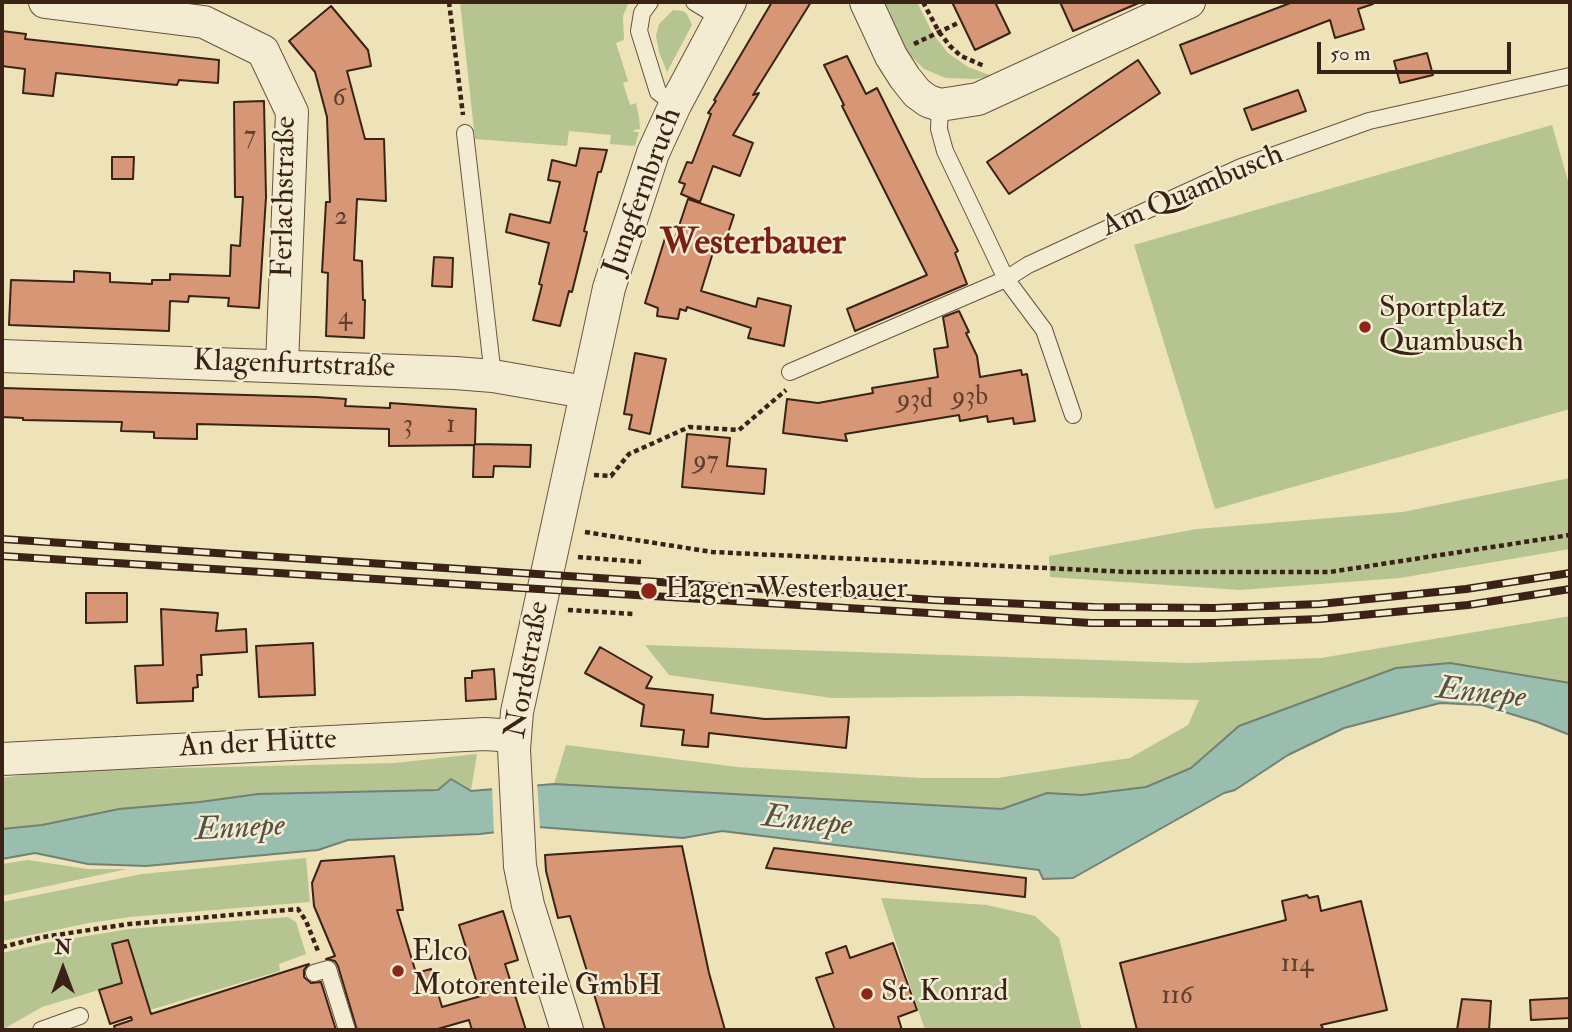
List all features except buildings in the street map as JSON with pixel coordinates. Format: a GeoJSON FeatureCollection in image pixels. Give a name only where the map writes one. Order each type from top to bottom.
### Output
{"type":"FeatureCollection","features":[{"type":"Feature","properties":{"kind":"street","name":"Ferlachstraße"},"geometry":{"type":"LineString","coordinates":[[45,2],[204,22],[263,51],[292,112],[282,365]]}},
{"type":"Feature","properties":{"kind":"street"},"geometry":{"type":"LineString","coordinates":[[866,2],[891,57],[905,78],[917,93],[940,105],[978,99],[1189,2]]}},
{"type":"Feature","properties":{"kind":"street","name":"Jungfernbruch"},"geometry":{"type":"LineString","coordinates":[[585,392],[609,288],[653,153],[715,7]]}},
{"type":"Feature","properties":{"kind":"street","name":"Klagenfurtstraße"},"geometry":{"type":"LineString","coordinates":[[2,356],[282,365],[492,376],[585,392]]}},
{"type":"Feature","properties":{"kind":"street","name":"Nordstraße"},"geometry":{"type":"LineString","coordinates":[[567,1030],[528,905],[520,866],[515,749],[531,641],[585,392]]}},
{"type":"Feature","properties":{"kind":"street","name":"An der Hütte"},"geometry":{"type":"LineString","coordinates":[[2,759],[485,734],[515,749]]}},
{"type":"Feature","properties":{"kind":"lane"},"geometry":{"type":"LineString","coordinates":[[650,2],[642,13],[639,31],[658,92],[675,105]]}},
{"type":"Feature","properties":{"kind":"lane","name":"Am Quambusch"},"geometry":{"type":"LineString","coordinates":[[788,377],[1006,279],[1028,265],[1241,167],[1356,125],[1570,76]]}},
{"type":"Feature","properties":{"kind":"lane"},"geometry":{"type":"LineString","coordinates":[[940,105],[939,129],[945,151],[1006,279],[1044,330],[1073,415]]}},
{"type":"Feature","properties":{"kind":"lane"},"geometry":{"type":"LineString","coordinates":[[466,134],[492,376]]}},
{"type":"Feature","properties":{"kind":"lane"},"geometry":{"type":"LineString","coordinates":[[321,971],[347,1030]]}},
{"type":"Feature","properties":{"kind":"lane"},"geometry":{"type":"LineString","coordinates":[[41,1030],[80,1016]]}},
{"type":"Feature","properties":{"kind":"path"},"geometry":{"type":"LineString","coordinates":[[449,2],[466,134]]}},
{"type":"Feature","properties":{"kind":"path"},"geometry":{"type":"LineString","coordinates":[[923,2],[939,32],[961,56],[988,67]]}},
{"type":"Feature","properties":{"kind":"path"},"geometry":{"type":"LineString","coordinates":[[902,50],[958,23]]}},
{"type":"Feature","properties":{"kind":"path"},"geometry":{"type":"LineString","coordinates":[[593,475],[611,476],[629,454],[689,427],[739,430],[786,391],[788,377]]}},
{"type":"Feature","properties":{"kind":"path"},"geometry":{"type":"LineString","coordinates":[[579,531],[712,552],[1129,572],[1330,572],[1570,535]]}},
{"type":"Feature","properties":{"kind":"path"},"geometry":{"type":"LineString","coordinates":[[577,557],[641,562]]}},
{"type":"Feature","properties":{"kind":"path"},"geometry":{"type":"LineString","coordinates":[[574,610],[634,614]]}},
{"type":"Feature","properties":{"kind":"path"},"geometry":{"type":"LineString","coordinates":[[2,947],[129,923],[298,909],[306,921],[320,956],[321,971]]}},
{"type":"Feature","properties":{"kind":"green space"},"geometry":{"type":"Polygon","coordinates":[[[460,2],[629,2],[623,16],[624,40],[616,43],[628,81],[623,83],[630,105],[636,103],[639,117],[640,129],[634,130],[639,132],[635,146],[610,144],[611,135],[569,131],[567,146],[475,139],[460,2]]]}},
{"type":"Feature","properties":{"kind":"green space"},"geometry":{"type":"Polygon","coordinates":[[[917,2],[933,34],[948,53],[968,67],[992,76],[975,79],[946,78],[924,69],[906,51],[882,4],[917,2]]]}},
{"type":"Feature","properties":{"kind":"green space"},"geometry":{"type":"Polygon","coordinates":[[[673,10],[687,14],[692,25],[667,72],[656,36],[659,24],[673,10]]]}},
{"type":"Feature","properties":{"kind":"green space","name":"Sportplatz Quambusch"},"geometry":{"type":"Polygon","coordinates":[[[1552,125],[1570,188],[1570,409],[1215,509],[1134,245],[1552,125]]]}},
{"type":"Feature","properties":{"kind":"green space"},"geometry":{"type":"Polygon","coordinates":[[[1570,478],[1570,549],[1400,578],[1240,590],[1050,577],[1049,556],[1197,529],[1403,512],[1570,478]]]}},
{"type":"Feature","properties":{"kind":"green space"},"geometry":{"type":"Polygon","coordinates":[[[1570,616],[1570,683],[1497,670],[1239,726],[1191,768],[1146,787],[1082,795],[1047,793],[1002,809],[554,784],[566,745],[737,767],[922,778],[997,778],[1130,758],[1188,725],[1199,700],[1022,696],[832,698],[669,675],[645,645],[1188,663],[1321,658],[1570,616]]]}},
{"type":"Feature","properties":{"kind":"green space"},"geometry":{"type":"Polygon","coordinates":[[[477,754],[471,791],[258,794],[119,809],[42,825],[2,829],[2,778],[51,771],[395,763],[477,754]]]}},
{"type":"Feature","properties":{"kind":"green space"},"geometry":{"type":"Polygon","coordinates":[[[306,858],[310,902],[130,917],[2,941],[2,902],[142,874],[306,858]]]}},
{"type":"Feature","properties":{"kind":"green space"},"geometry":{"type":"Polygon","coordinates":[[[28,860],[87,869],[127,869],[2,896],[2,864],[28,860]]]}},
{"type":"Feature","properties":{"kind":"green space"},"geometry":{"type":"Polygon","coordinates":[[[881,898],[987,905],[1035,916],[1059,938],[1082,1030],[925,1030],[881,898]]]}},
{"type":"Feature","properties":{"kind":"green space"},"geometry":{"type":"Polygon","coordinates":[[[288,917],[296,922],[306,954],[279,964],[280,971],[150,1010],[139,975],[122,980],[122,983],[42,1007],[2,1030],[2,953],[129,929],[288,917]]]}},
{"type":"Feature","properties":{"kind":"water","name":"Ennepe"},"geometry":{"type":"Polygon","coordinates":[[[1450,663],[1570,683],[1570,735],[1482,705],[1440,703],[1344,728],[1288,755],[1235,790],[1224,793],[1073,878],[1043,879],[1039,870],[722,831],[683,838],[538,827],[480,834],[348,840],[318,850],[146,866],[88,864],[35,853],[2,859],[2,829],[42,825],[119,809],[258,794],[438,790],[451,779],[471,791],[554,784],[1002,809],[1047,793],[1082,795],[1146,787],[1191,768],[1239,726],[1396,668],[1450,663]]]}},
{"type":"Feature","properties":{"kind":"pier"},"geometry":{"type":"Polygon","coordinates":[[[537,782],[540,830],[494,835],[492,786],[537,782]]]}},
{"type":"Feature","properties":{"kind":"railway"},"geometry":{"type":"LineString","coordinates":[[2,539],[934,600],[1094,607],[1214,608],[1320,604],[1466,589],[1570,573]]}},
{"type":"Feature","properties":{"kind":"railway"},"geometry":{"type":"LineString","coordinates":[[2,556],[1091,623],[1214,623],[1320,619],[1468,605],[1570,589]]}},
{"type":"Feature","properties":{"kind":"place","name":"Sportplatz Quambusch"},"geometry":{"type":"Point","coordinates":[1365,327]}},
{"type":"Feature","properties":{"kind":"place","name":"Hagen-Westerbauer"},"geometry":{"type":"Point","coordinates":[649,591]}},
{"type":"Feature","properties":{"kind":"place","name":"Elco Motorenteile GmbH"},"geometry":{"type":"Point","coordinates":[398,971]}},
{"type":"Feature","properties":{"kind":"place","name":"St. Konrad"},"geometry":{"type":"Point","coordinates":[867,994]}},
{"type":"Feature","properties":{"kind":"district","name":"Westerbauer"},"geometry":{"type":"Point","coordinates":[753,245]}}]}
